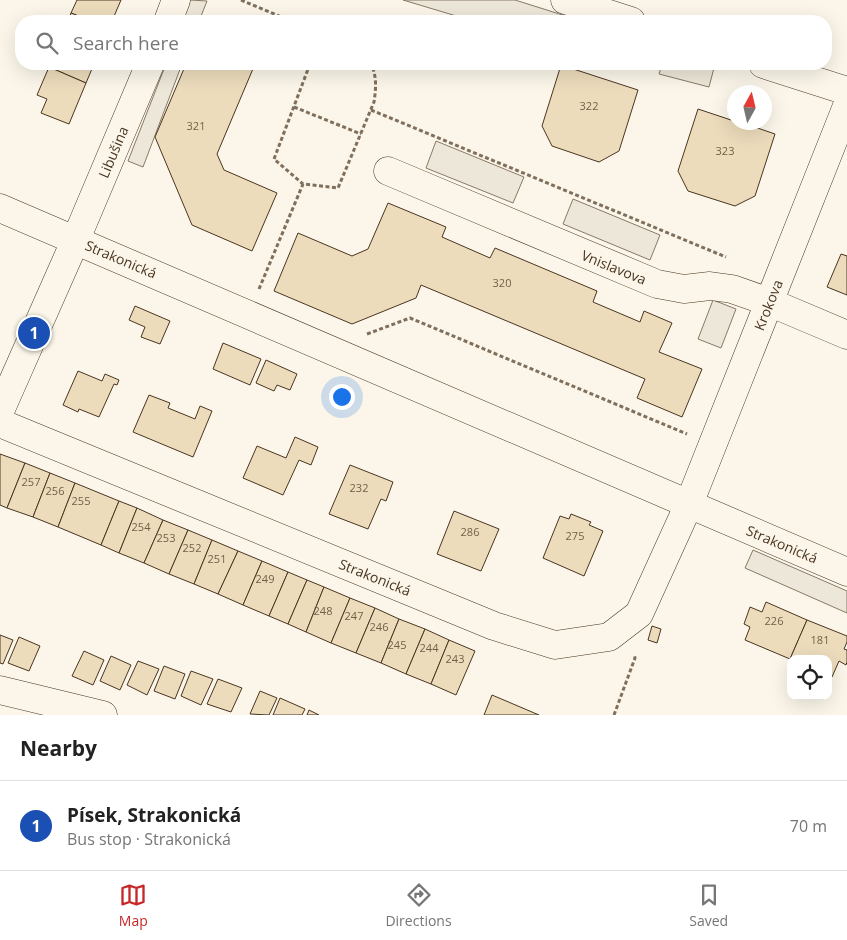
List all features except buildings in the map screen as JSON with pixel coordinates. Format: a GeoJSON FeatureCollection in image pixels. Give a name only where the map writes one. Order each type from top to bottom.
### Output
{"type":"FeatureCollection","features":[{"type":"Feature","properties":{"kind":"street"},"geometry":{"type":"LineString","coordinates":[[170,15],[176,0]]}},
{"type":"Feature","properties":{"kind":"street"},"geometry":{"type":"LineString","coordinates":[[565,0],[612,15]]}},
{"type":"Feature","properties":{"kind":"street","name":"Libušina"},"geometry":{"type":"LineString","coordinates":[[76,239],[147,70]]}},
{"type":"Feature","properties":{"kind":"street"},"geometry":{"type":"LineString","coordinates":[[782,70],[847,91]]}},
{"type":"Feature","properties":{"kind":"street","name":"Krokova"},"geometry":{"type":"LineString","coordinates":[[689,504],[847,106]]}},
{"type":"Feature","properties":{"kind":"street","name":"Vnislavova"},"geometry":{"type":"LineString","coordinates":[[388,171],[657,284],[684,289],[710,286],[732,289],[769,302],[847,335]]}},
{"type":"Feature","properties":{"kind":"street","name":"Strakonická"},"geometry":{"type":"LineString","coordinates":[[0,208],[76,239],[847,572]]}},
{"type":"Feature","properties":{"kind":"street","name":"Strakonická"},"geometry":{"type":"LineString","coordinates":[[0,411],[76,239]]}},
{"type":"Feature","properties":{"kind":"street","name":"Strakonická"},"geometry":{"type":"LineString","coordinates":[[0,423],[494,626],[555,645],[609,637],[639,614],[689,504]]}},
{"type":"Feature","properties":{"kind":"street"},"geometry":{"type":"LineString","coordinates":[[0,690],[103,715]]}},
{"type":"Feature","properties":{"kind":"path"},"geometry":{"type":"LineString","coordinates":[[241,0],[277,15]]}},
{"type":"Feature","properties":{"kind":"path"},"geometry":{"type":"LineString","coordinates":[[308,70],[274,160],[303,184],[338,188],[371,110],[377,87],[374,70]]}},
{"type":"Feature","properties":{"kind":"path"},"geometry":{"type":"LineString","coordinates":[[294,107],[361,134]]}},
{"type":"Feature","properties":{"kind":"path"},"geometry":{"type":"LineString","coordinates":[[371,110],[733,260]]}},
{"type":"Feature","properties":{"kind":"path"},"geometry":{"type":"LineString","coordinates":[[258,291],[303,184]]}},
{"type":"Feature","properties":{"kind":"path"},"geometry":{"type":"LineString","coordinates":[[361,332],[368,334],[410,318],[713,444]]}},
{"type":"Feature","properties":{"kind":"path"},"geometry":{"type":"LineString","coordinates":[[614,715],[635,658],[629,621]]}},
{"type":"Feature","properties":{"kind":"shaded area"},"geometry":{"type":"Polygon","coordinates":[[[190,0],[207,1],[201,15],[184,15],[190,0]]]}},
{"type":"Feature","properties":{"kind":"shaded area"},"geometry":{"type":"Polygon","coordinates":[[[403,0],[515,0],[563,15],[453,15],[403,0]]]}},
{"type":"Feature","properties":{"kind":"shaded area"},"geometry":{"type":"Polygon","coordinates":[[[164,70],[180,70],[143,167],[128,161],[164,70]]]}},
{"type":"Feature","properties":{"kind":"shaded area"},"geometry":{"type":"Polygon","coordinates":[[[660,70],[713,70],[709,87],[659,74],[660,70]]]}},
{"type":"Feature","properties":{"kind":"shaded area"},"geometry":{"type":"Polygon","coordinates":[[[436,141],[524,177],[513,203],[426,168],[436,141]]]}},
{"type":"Feature","properties":{"kind":"shaded area"},"geometry":{"type":"Polygon","coordinates":[[[573,199],[660,235],[650,260],[563,224],[573,199]]]}},
{"type":"Feature","properties":{"kind":"shaded area"},"geometry":{"type":"Polygon","coordinates":[[[713,300],[736,309],[721,348],[698,339],[713,300]]]}},
{"type":"Feature","properties":{"kind":"shaded area"},"geometry":{"type":"Polygon","coordinates":[[[753,550],[847,591],[847,613],[745,568],[753,550]]]}},
{"type":"Feature","properties":{"kind":"place","name":"Písek, Strakonická"},"geometry":{"type":"Point","coordinates":[34,333]}}]}
